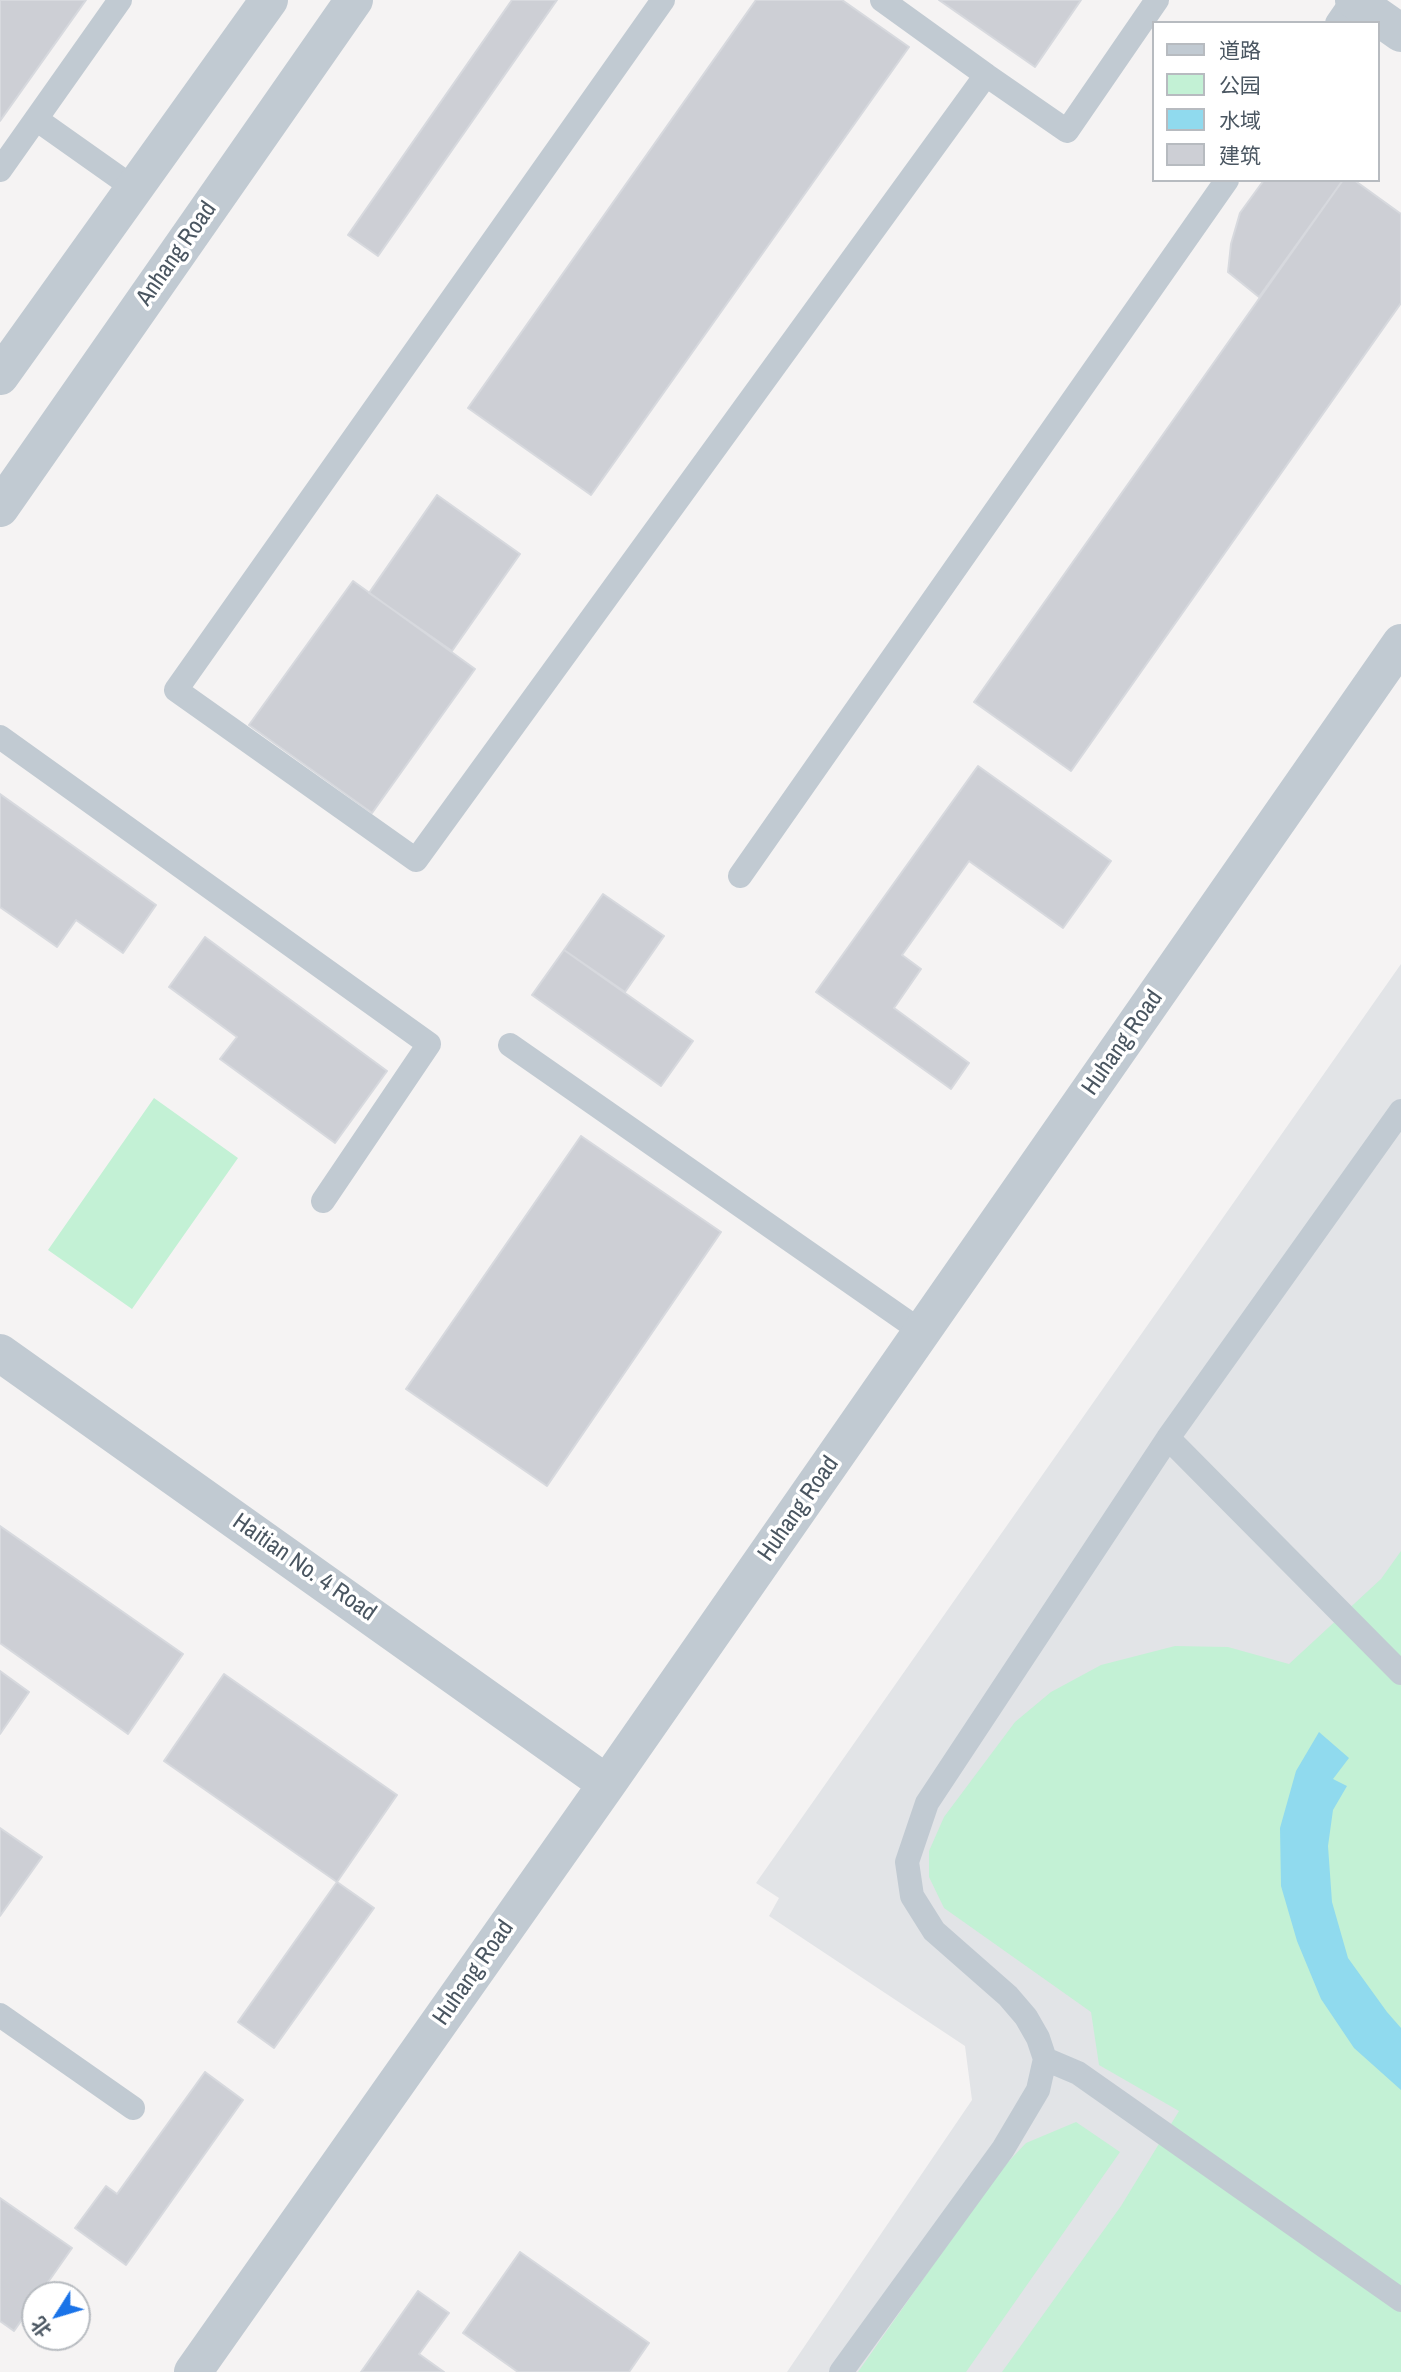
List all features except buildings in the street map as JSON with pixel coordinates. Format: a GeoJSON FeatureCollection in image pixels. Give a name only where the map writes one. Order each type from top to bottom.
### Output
{"type":"FeatureCollection","features":[{"type":"Feature","properties":{"kind":"street"},"geometry":{"type":"LineString","coordinates":[[0,376],[269,0]]}},
{"type":"Feature","properties":{"kind":"street","name":"Anhang Road"},"geometry":{"type":"LineString","coordinates":[[0,508],[354,0]]}},
{"type":"Feature","properties":{"kind":"street"},"geometry":{"type":"LineString","coordinates":[[1353,0],[1401,33]]}},
{"type":"Feature","properties":{"kind":"street","name":"Huhang Road"},"geometry":{"type":"LineString","coordinates":[[201,2369],[1401,643]]}},
{"type":"Feature","properties":{"kind":"street","name":"Haitian No. 4 Road"},"geometry":{"type":"LineString","coordinates":[[0,1353],[607,1784]]}},
{"type":"Feature","properties":{"kind":"lane"},"geometry":{"type":"LineString","coordinates":[[0,170],[120,0]]}},
{"type":"Feature","properties":{"kind":"lane"},"geometry":{"type":"LineString","coordinates":[[663,0],[176,690],[416,860],[986,75]]}},
{"type":"Feature","properties":{"kind":"lane"},"geometry":{"type":"LineString","coordinates":[[882,0],[1066,131],[1157,0]]}},
{"type":"Feature","properties":{"kind":"lane"},"geometry":{"type":"LineString","coordinates":[[1338,21],[1353,0]]}},
{"type":"Feature","properties":{"kind":"lane"},"geometry":{"type":"LineString","coordinates":[[36,119],[135,189]]}},
{"type":"Feature","properties":{"kind":"lane"},"geometry":{"type":"LineString","coordinates":[[740,876],[1226,182]]}},
{"type":"Feature","properties":{"kind":"lane"},"geometry":{"type":"LineString","coordinates":[[0,737],[429,1044],[323,1201]]}},
{"type":"Feature","properties":{"kind":"lane"},"geometry":{"type":"LineString","coordinates":[[510,1045],[922,1332]]}},
{"type":"Feature","properties":{"kind":"lane"},"geometry":{"type":"LineString","coordinates":[[841,2372],[1003,2148],[1038,2090],[1045,2059],[1038,2038],[1017,2006],[934,1931],[912,1896],[907,1862],[927,1803],[1168,1437],[1401,1111]]}},
{"type":"Feature","properties":{"kind":"lane"},"geometry":{"type":"LineString","coordinates":[[1168,1437],[1401,1673]]}},
{"type":"Feature","properties":{"kind":"lane"},"geometry":{"type":"LineString","coordinates":[[0,2015],[133,2108]]}},
{"type":"Feature","properties":{"kind":"lane"},"geometry":{"type":"LineString","coordinates":[[1045,2059],[1078,2073],[1401,2300]]}},
{"type":"Feature","properties":{"kind":"shaded area"},"geometry":{"type":"Polygon","coordinates":[[[1401,964],[1401,2372],[787,2372],[972,2100],[965,2046],[769,1916],[779,1898],[756,1883],[1401,964]]]}},
{"type":"Feature","properties":{"kind":"green space"},"geometry":{"type":"Polygon","coordinates":[[[154,1098],[238,1158],[132,1309],[48,1250],[154,1098]]]}},
{"type":"Feature","properties":{"kind":"green space"},"geometry":{"type":"Polygon","coordinates":[[[1401,1551],[1401,2372],[1002,2372],[1121,2206],[1179,2111],[1099,2065],[1091,2012],[944,1908],[929,1877],[929,1851],[944,1817],[1015,1722],[1051,1692],[1101,1665],[1175,1646],[1228,1647],[1289,1664],[1381,1579],[1401,1551]]]}},
{"type":"Feature","properties":{"kind":"green space"},"geometry":{"type":"Polygon","coordinates":[[[1076,2122],[1120,2152],[966,2372],[858,2372],[996,2175],[1026,2143],[1076,2122]]]}},
{"type":"Feature","properties":{"kind":"water"},"geometry":{"type":"Polygon","coordinates":[[[1319,1732],[1349,1758],[1333,1779],[1347,1786],[1333,1810],[1328,1846],[1332,1902],[1348,1958],[1401,2028],[1401,2090],[1354,2048],[1321,1999],[1297,1941],[1281,1886],[1280,1828],[1296,1771],[1319,1732]]]}}]}
